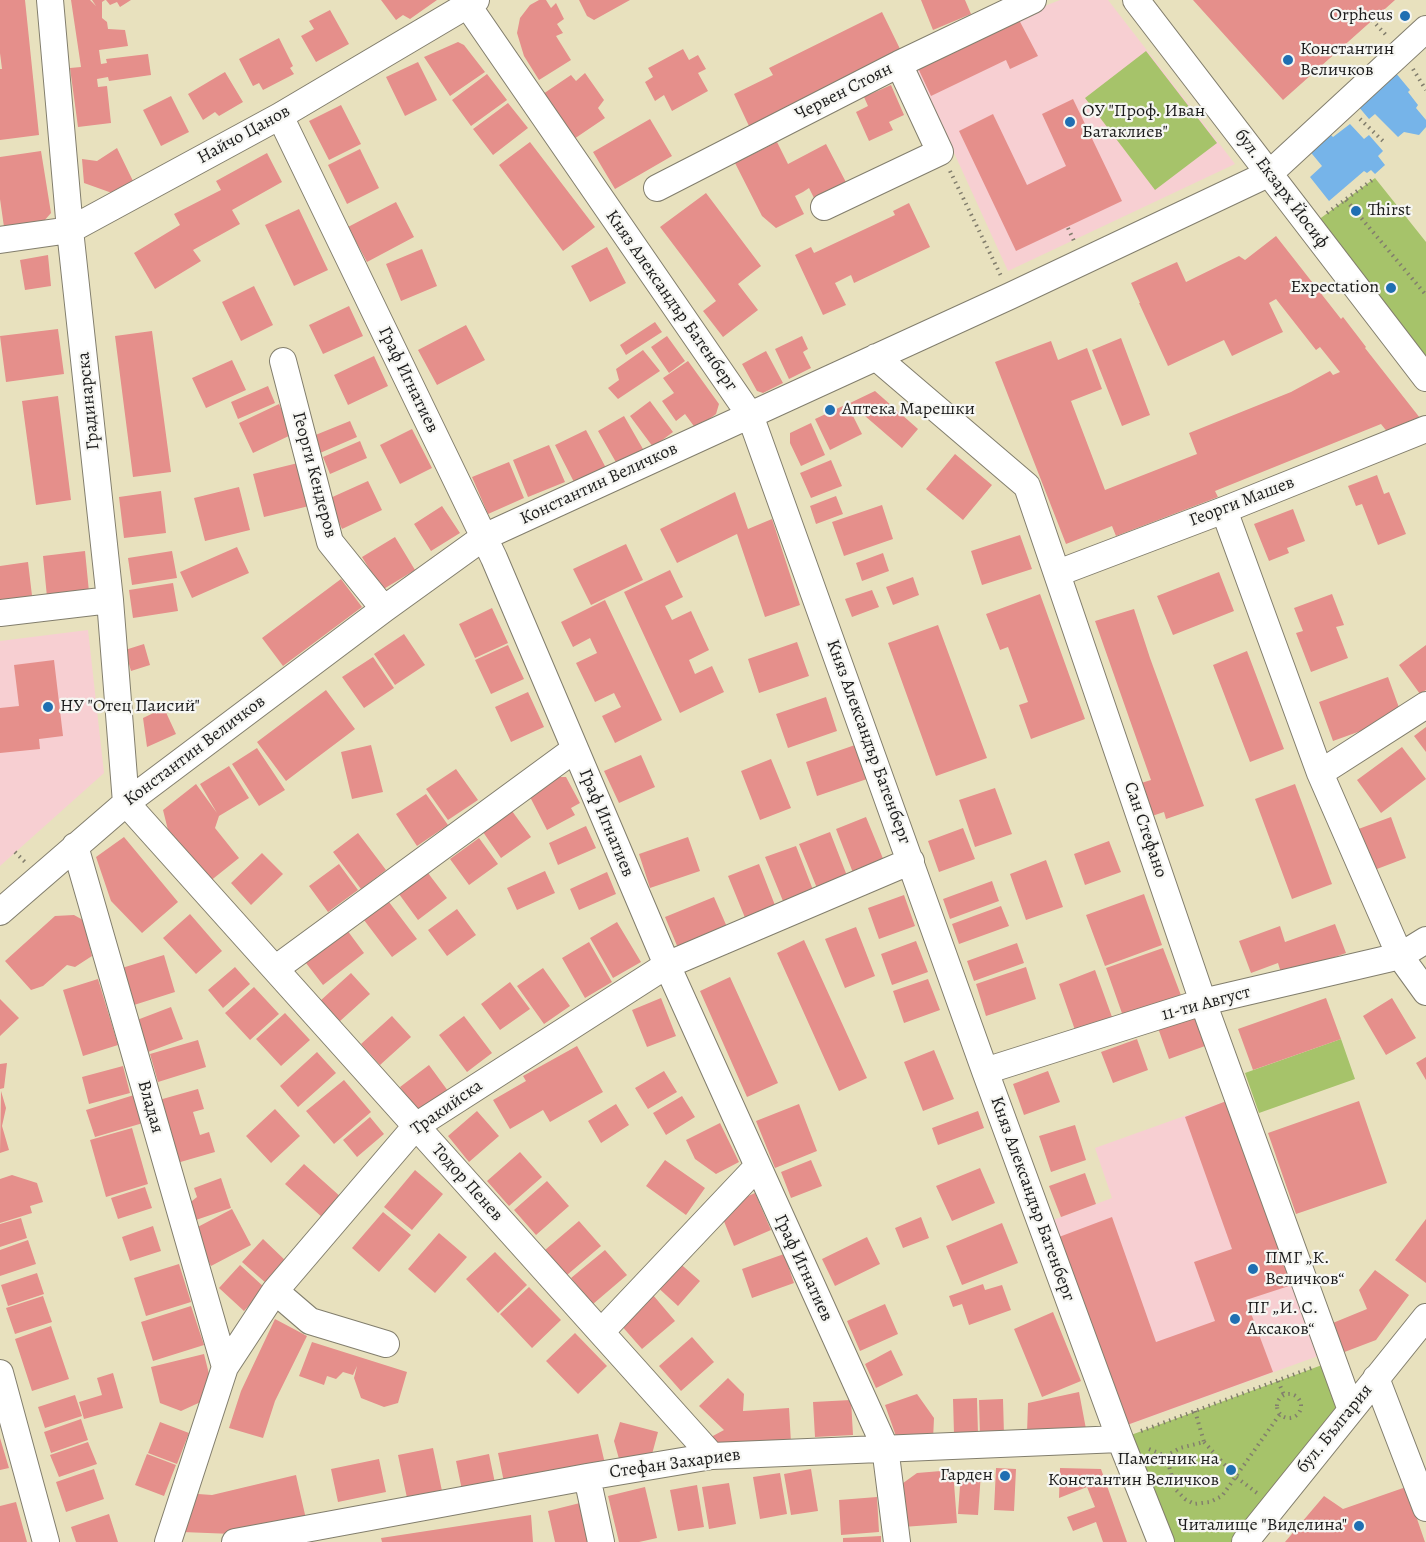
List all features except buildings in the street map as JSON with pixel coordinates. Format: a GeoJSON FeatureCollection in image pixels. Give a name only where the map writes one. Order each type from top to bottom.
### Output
{"type":"FeatureCollection","features":[{"type":"Feature","properties":{"kind":"street","name":"Градинарска"},"geometry":{"type":"LineString","coordinates":[[50,0],[70,230],[110,600],[126,803]]}},
{"type":"Feature","properties":{"kind":"street","name":"бул. Екзарх Йосиф"},"geometry":{"type":"LineString","coordinates":[[1136,0],[1426,378]]}},
{"type":"Feature","properties":{"kind":"street","name":"Червен Стоян"},"geometry":{"type":"LineString","coordinates":[[657,188],[899,64],[1030,1]]}},
{"type":"Feature","properties":{"kind":"street","name":"Найчо Цанов"},"geometry":{"type":"LineString","coordinates":[[0,240],[70,230],[280,116],[469,2]]}},
{"type":"Feature","properties":{"kind":"street","name":"Княз Александър Батенберг"},"geometry":{"type":"LineString","coordinates":[[469,2],[750,415],[985,1071],[1120,1439],[1161,1542]]}},
{"type":"Feature","properties":{"kind":"street","name":"Константин Величков"},"geometry":{"type":"LineString","coordinates":[[0,912],[126,803],[384,609],[484,537],[1011,296],[1269,173],[1426,29]]}},
{"type":"Feature","properties":{"kind":"street"},"geometry":{"type":"LineString","coordinates":[[824,207],[940,152],[899,64]]}},
{"type":"Feature","properties":{"kind":"street","name":"Граф Игнатиев"},"geometry":{"type":"LineString","coordinates":[[280,116],[484,537],[667,965],[885,1447],[897,1542]]}},
{"type":"Feature","properties":{"kind":"street","name":"Сан Стефано"},"geometry":{"type":"LineString","coordinates":[[876,357],[1027,486],[1295,1272],[1351,1410]]}},
{"type":"Feature","properties":{"kind":"street","name":"Георги Кендеров"},"geometry":{"type":"LineString","coordinates":[[283,361],[330,542],[384,609]]}},
{"type":"Feature","properties":{"kind":"street","name":"Георги Машев"},"geometry":{"type":"LineString","coordinates":[[1058,573],[1224,510],[1426,429]]}},
{"type":"Feature","properties":{"kind":"street"},"geometry":{"type":"LineString","coordinates":[[1224,510],[1320,773],[1400,956],[1426,992]]}},
{"type":"Feature","properties":{"kind":"street"},"geometry":{"type":"LineString","coordinates":[[0,614],[110,600]]}},
{"type":"Feature","properties":{"kind":"street"},"geometry":{"type":"LineString","coordinates":[[1320,773],[1426,705]]}},
{"type":"Feature","properties":{"kind":"street"},"geometry":{"type":"LineString","coordinates":[[275,969],[575,749]]}},
{"type":"Feature","properties":{"kind":"street","name":"Тодор Пенев"},"geometry":{"type":"LineString","coordinates":[[126,803],[712,1456]]}},
{"type":"Feature","properties":{"kind":"street","name":"Владая"},"geometry":{"type":"LineString","coordinates":[[75,846],[225,1367]]}},
{"type":"Feature","properties":{"kind":"street","name":"Тракийска"},"geometry":{"type":"LineString","coordinates":[[168,1542],[225,1367],[275,1291],[416,1126],[667,965],[911,861]]}},
{"type":"Feature","properties":{"kind":"street","name":"11-ти Август"},"geometry":{"type":"LineString","coordinates":[[985,1071],[1203,1002],[1400,956],[1426,940]]}},
{"type":"Feature","properties":{"kind":"street"},"geometry":{"type":"LineString","coordinates":[[601,1332],[757,1167]]}},
{"type":"Feature","properties":{"kind":"street"},"geometry":{"type":"LineString","coordinates":[[275,1291],[310,1321],[386,1344]]}},
{"type":"Feature","properties":{"kind":"street","name":"бул. България"},"geometry":{"type":"LineString","coordinates":[[1245,1542],[1426,1317]]}},
{"type":"Feature","properties":{"kind":"street"},"geometry":{"type":"LineString","coordinates":[[0,1373],[46,1542]]}},
{"type":"Feature","properties":{"kind":"street"},"geometry":{"type":"LineString","coordinates":[[1376,1378],[1426,1508]]}},
{"type":"Feature","properties":{"kind":"street","name":"Стефан Захариев"},"geometry":{"type":"LineString","coordinates":[[234,1542],[354,1531],[587,1477],[712,1456],[1120,1439]]}},
{"type":"Feature","properties":{"kind":"street"},"geometry":{"type":"LineString","coordinates":[[587,1477],[601,1542]]}},
{"type":"Feature","properties":{"kind":"path"},"geometry":{"type":"LineString","coordinates":[[1344,104],[1384,141]]}},
{"type":"Feature","properties":{"kind":"path"},"geometry":{"type":"LineString","coordinates":[[940,152],[1011,296]]}},
{"type":"Feature","properties":{"kind":"path"},"geometry":{"type":"LineString","coordinates":[[1310,226],[1375,178]]}},
{"type":"Feature","properties":{"kind":"path"},"geometry":{"type":"LineString","coordinates":[[1346,200],[1426,295]]}},
{"type":"Feature","properties":{"kind":"path"},"geometry":{"type":"LineString","coordinates":[[1120,1439],[1332,1361]]}},
{"type":"Feature","properties":{"kind":"path"},"geometry":{"type":"LineString","coordinates":[[1278,1381],[1284,1395]]}},
{"type":"Feature","properties":{"kind":"path"},"geometry":{"type":"LineString","coordinates":[[1284,1395],[1297,1396],[1302,1407],[1296,1416],[1285,1418],[1280,1414],[1277,1404],[1284,1395]]}},
{"type":"Feature","properties":{"kind":"path"},"geometry":{"type":"LineString","coordinates":[[1195,1411],[1204,1442],[1236,1477]]}},
{"type":"Feature","properties":{"kind":"path"},"geometry":{"type":"LineString","coordinates":[[1166,1456],[1176,1490],[1194,1504],[1210,1502],[1222,1496],[1280,1414]]}},
{"type":"Feature","properties":{"kind":"path"},"geometry":{"type":"LineString","coordinates":[[1120,1439],[1166,1456]]}},
{"type":"Feature","properties":{"kind":"path"},"geometry":{"type":"LineString","coordinates":[[1166,1456],[1180,1448],[1204,1442]]}},
{"type":"Feature","properties":{"kind":"shaded area","name":"ОУ \"Проф. Иван Батаклиев\""},"geometry":{"type":"Polygon","coordinates":[[[1060,0],[1108,0],[1235,164],[1008,271],[950,144],[910,67],[1060,0]]]}},
{"type":"Feature","properties":{"kind":"shaded area","name":"НУ \"Отец Паисий\""},"geometry":{"type":"Polygon","coordinates":[[[88,630],[104,773],[0,866],[0,641],[88,630]]]}},
{"type":"Feature","properties":{"kind":"shaded area"},"geometry":{"type":"Polygon","coordinates":[[[1229,1100],[1321,1355],[1127,1425],[1053,1220],[1112,1198],[1095,1148],[1229,1100]]]}},
{"type":"Feature","properties":{"kind":"green space"},"geometry":{"type":"Polygon","coordinates":[[[1146,51],[1217,143],[1155,190],[1085,98],[1146,51]]]}},
{"type":"Feature","properties":{"kind":"green space"},"geometry":{"type":"Polygon","coordinates":[[[1375,178],[1426,242],[1426,378],[1310,226],[1375,178]]]}},
{"type":"Feature","properties":{"kind":"green space"},"geometry":{"type":"Polygon","coordinates":[[[1341,1039],[1355,1079],[1259,1113],[1245,1073],[1341,1039]]]}},
{"type":"Feature","properties":{"kind":"green space"},"geometry":{"type":"Polygon","coordinates":[[[1333,1361],[1351,1410],[1245,1542],[1161,1542],[1120,1439],[1333,1361]]]}},
{"type":"Feature","properties":{"kind":"water"},"geometry":{"type":"Polygon","coordinates":[[[1395,72],[1410,90],[1408,92],[1418,105],[1416,108],[1426,120],[1426,127],[1419,135],[1404,132],[1398,137],[1375,114],[1369,119],[1352,99],[1395,72]]]}},
{"type":"Feature","properties":{"kind":"water"},"geometry":{"type":"Polygon","coordinates":[[[1350,124],[1364,139],[1369,135],[1383,151],[1378,156],[1385,165],[1375,174],[1371,170],[1367,173],[1364,171],[1329,201],[1310,177],[1322,166],[1308,149],[1328,132],[1333,137],[1350,124]]]}},
{"type":"Feature","properties":{"kind":"place","name":"Orpheus"},"geometry":{"type":"Point","coordinates":[1405,16]}},
{"type":"Feature","properties":{"kind":"place","name":"Константин Величков"},"geometry":{"type":"Point","coordinates":[1288,60]}},
{"type":"Feature","properties":{"kind":"place","name":"ОУ \"Проф. Иван Батаклиев\""},"geometry":{"type":"Point","coordinates":[1070,122]}},
{"type":"Feature","properties":{"kind":"place","name":"Thirst"},"geometry":{"type":"Point","coordinates":[1356,211]}},
{"type":"Feature","properties":{"kind":"place","name":"Expectation"},"geometry":{"type":"Point","coordinates":[1391,288]}},
{"type":"Feature","properties":{"kind":"place","name":"Аптека Марешки"},"geometry":{"type":"Point","coordinates":[830,410]}},
{"type":"Feature","properties":{"kind":"place","name":"НУ \"Отец Паисий\""},"geometry":{"type":"Point","coordinates":[48,707]}},
{"type":"Feature","properties":{"kind":"place","name":"ПМГ „К. Величков“"},"geometry":{"type":"Point","coordinates":[1253,1269]}},
{"type":"Feature","properties":{"kind":"place","name":"ПГ „И. С. Аксаков“"},"geometry":{"type":"Point","coordinates":[1235,1319]}},
{"type":"Feature","properties":{"kind":"place","name":"Паметник на Константин Величков"},"geometry":{"type":"Point","coordinates":[1231,1470]}},
{"type":"Feature","properties":{"kind":"place","name":"Гарден"},"geometry":{"type":"Point","coordinates":[1005,1476]}},
{"type":"Feature","properties":{"kind":"place","name":"Читалище \"Виделина\""},"geometry":{"type":"Point","coordinates":[1359,1526]}}]}
